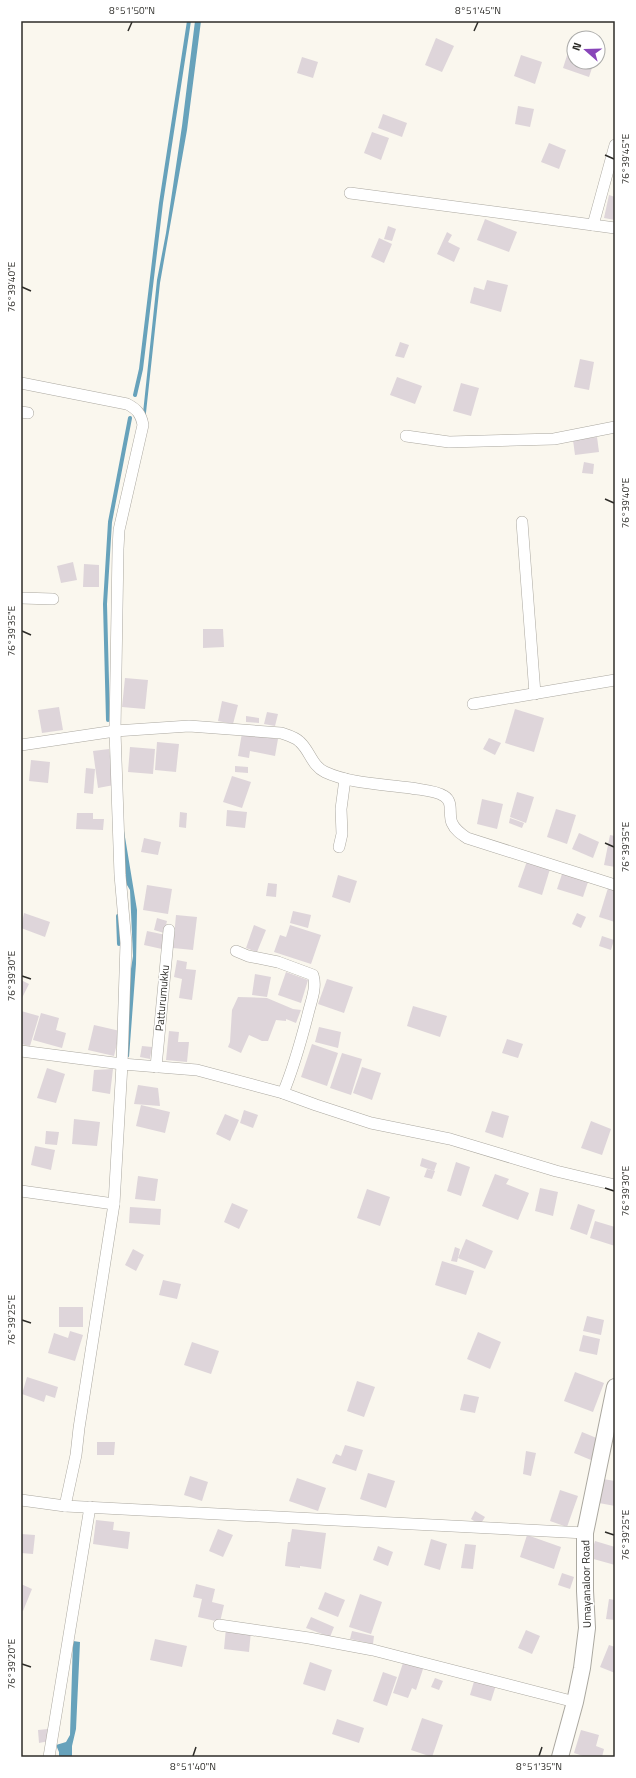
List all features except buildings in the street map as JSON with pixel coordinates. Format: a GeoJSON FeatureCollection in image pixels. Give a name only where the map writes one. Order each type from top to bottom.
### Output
{"type":"FeatureCollection","features":[{"type":"Feature","properties":{"kind":"main road","name":"Umayanaloor Road"},"geometry":{"type":"LineString","coordinates":[[560,1757],[575,1702],[587,1628],[584,1591],[585,1533],[615,1387]]}},
{"type":"Feature","properties":{"kind":"street"},"geometry":{"type":"LineString","coordinates":[[593,225],[615,145]]}},
{"type":"Feature","properties":{"kind":"street"},"geometry":{"type":"LineString","coordinates":[[350,193],[615,228]]}},
{"type":"Feature","properties":{"kind":"street"},"geometry":{"type":"LineString","coordinates":[[21,383],[127,404],[136,408],[141,416],[143,425],[119,530],[115,731],[120,875],[126,943],[122,1064],[114,1204],[76,1455],[65,1506]]}},
{"type":"Feature","properties":{"kind":"street"},"geometry":{"type":"LineString","coordinates":[[406,436],[449,442],[554,439],[615,427]]}},
{"type":"Feature","properties":{"kind":"street"},"geometry":{"type":"LineString","coordinates":[[522,522],[535,694]]}},
{"type":"Feature","properties":{"kind":"street"},"geometry":{"type":"LineString","coordinates":[[21,598],[53,599]]}},
{"type":"Feature","properties":{"kind":"street"},"geometry":{"type":"LineString","coordinates":[[473,704],[615,680]]}},
{"type":"Feature","properties":{"kind":"street"},"geometry":{"type":"LineString","coordinates":[[21,745],[115,731],[189,726],[281,733],[300,742],[314,764],[324,771],[345,779],[442,794],[448,799],[451,805],[452,822],[456,830],[467,838],[615,885]]}},
{"type":"Feature","properties":{"kind":"street"},"geometry":{"type":"LineString","coordinates":[[339,847],[342,834],[341,809],[345,779]]}},
{"type":"Feature","properties":{"kind":"street","name":"Patturumukku"},"geometry":{"type":"LineString","coordinates":[[156,1067],[169,930]]}},
{"type":"Feature","properties":{"kind":"street"},"geometry":{"type":"LineString","coordinates":[[236,951],[248,956],[278,962],[313,975],[315,982],[313,996],[300,1046],[283,1093]]}},
{"type":"Feature","properties":{"kind":"street"},"geometry":{"type":"LineString","coordinates":[[21,1051],[122,1064],[197,1070],[283,1093],[316,1106],[371,1123],[450,1139],[556,1171],[615,1185]]}},
{"type":"Feature","properties":{"kind":"street"},"geometry":{"type":"LineString","coordinates":[[21,1191],[114,1204]]}},
{"type":"Feature","properties":{"kind":"street"},"geometry":{"type":"LineString","coordinates":[[21,1500],[65,1506],[585,1533]]}},
{"type":"Feature","properties":{"kind":"street"},"geometry":{"type":"LineString","coordinates":[[49,1757],[90,1507]]}},
{"type":"Feature","properties":{"kind":"street"},"geometry":{"type":"LineString","coordinates":[[220,1625],[309,1638],[373,1650],[575,1702]]}},
{"type":"Feature","properties":{"kind":"water"},"geometry":{"type":"Polygon","coordinates":[[[195,21],[201,21],[187,130],[160,283],[145,422],[143,413],[157,280],[166,233],[182,126],[195,21]]]}},
{"type":"Feature","properties":{"kind":"water"},"geometry":{"type":"Polygon","coordinates":[[[119,830],[124,831],[137,910],[136,964],[129,1057],[125,1056],[128,988],[133,956],[130,890],[124,880],[119,830]]]}},
{"type":"Feature","properties":{"kind":"water"},"geometry":{"type":"Polygon","coordinates":[[[73,1641],[80,1642],[76,1729],[72,1746],[72,1756],[59,1757],[59,1752],[56,1745],[66,1742],[70,1735],[73,1641]]]}},
{"type":"Feature","properties":{"kind":"waterway"},"geometry":{"type":"LineString","coordinates":[[135,395],[141,369],[161,203],[189,21]]}},
{"type":"Feature","properties":{"kind":"waterway"},"geometry":{"type":"LineString","coordinates":[[108,720],[105,604],[110,522],[130,418]]}},
{"type":"Feature","properties":{"kind":"waterway"},"geometry":{"type":"LineString","coordinates":[[118,916],[119,944]]}}]}
